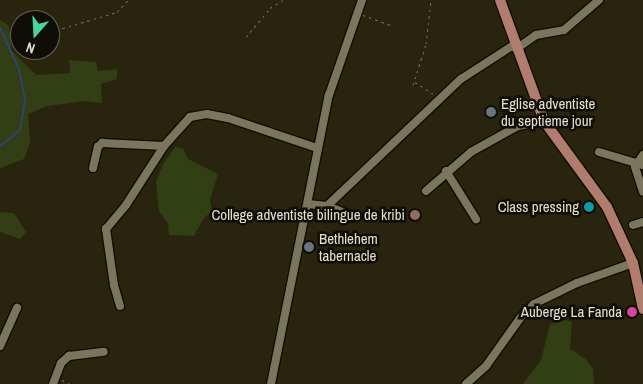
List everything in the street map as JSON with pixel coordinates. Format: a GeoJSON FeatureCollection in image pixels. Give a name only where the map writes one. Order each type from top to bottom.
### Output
{"type":"FeatureCollection","features":[{"type":"Feature","properties":{"kind":"main road"},"geometry":{"type":"LineString","coordinates":[[500,0],[544,121],[607,207],[633,263],[643,309]]}},
{"type":"Feature","properties":{"kind":"street"},"geometry":{"type":"LineString","coordinates":[[271,384],[329,95],[362,0]]}},
{"type":"Feature","properties":{"kind":"street"},"geometry":{"type":"LineString","coordinates":[[327,206],[374,164],[460,79],[536,35],[564,30],[599,0]]}},
{"type":"Feature","properties":{"kind":"street"},"geometry":{"type":"LineString","coordinates":[[120,306],[114,285],[106,229],[126,204],[164,146],[190,117],[207,114],[228,118],[317,148]]}},
{"type":"Feature","properties":{"kind":"street"},"geometry":{"type":"LineString","coordinates":[[426,191],[446,171],[471,152],[518,126],[544,121]]}},
{"type":"Feature","properties":{"kind":"street"},"geometry":{"type":"LineString","coordinates":[[93,168],[96,152],[102,143],[164,146]]}},
{"type":"Feature","properties":{"kind":"street"},"geometry":{"type":"LineString","coordinates":[[599,152],[640,164]]}},
{"type":"Feature","properties":{"kind":"street"},"geometry":{"type":"LineString","coordinates":[[643,155],[640,164],[643,192]]}},
{"type":"Feature","properties":{"kind":"street"},"geometry":{"type":"LineString","coordinates":[[446,171],[476,219]]}},
{"type":"Feature","properties":{"kind":"street"},"geometry":{"type":"LineString","coordinates":[[308,204],[327,206],[356,217]]}},
{"type":"Feature","properties":{"kind":"street"},"geometry":{"type":"LineString","coordinates":[[633,225],[643,222]]}},
{"type":"Feature","properties":{"kind":"street"},"geometry":{"type":"LineString","coordinates":[[466,384],[486,366],[521,317],[534,304],[578,283],[633,263]]}},
{"type":"Feature","properties":{"kind":"street"},"geometry":{"type":"LineString","coordinates":[[0,346],[16,308]]}},
{"type":"Feature","properties":{"kind":"street"},"geometry":{"type":"LineString","coordinates":[[54,381],[61,363],[69,356],[104,352]]}},
{"type":"Feature","properties":{"kind":"path"},"geometry":{"type":"LineString","coordinates":[[60,29],[117,12],[128,0]]}},
{"type":"Feature","properties":{"kind":"path"},"geometry":{"type":"LineString","coordinates":[[246,37],[270,8],[284,0]]}},
{"type":"Feature","properties":{"kind":"path"},"geometry":{"type":"LineString","coordinates":[[413,85],[426,44],[431,0]]}},
{"type":"Feature","properties":{"kind":"path"},"geometry":{"type":"LineString","coordinates":[[358,12],[393,26]]}},
{"type":"Feature","properties":{"kind":"path"},"geometry":{"type":"LineString","coordinates":[[415,82],[439,98]]}},
{"type":"Feature","properties":{"kind":"path"},"geometry":{"type":"LineString","coordinates":[[54,381],[70,384]]}},
{"type":"Feature","properties":{"kind":"green space"},"geometry":{"type":"Polygon","coordinates":[[[0,20],[9,26],[10,60],[21,60],[36,75],[70,73],[69,60],[96,62],[98,71],[117,69],[117,79],[101,84],[102,103],[85,101],[47,106],[28,114],[30,143],[24,159],[0,168],[0,20]]]}},
{"type":"Feature","properties":{"kind":"green space"},"geometry":{"type":"Polygon","coordinates":[[[175,147],[183,148],[188,159],[218,174],[210,200],[212,211],[204,218],[194,236],[169,235],[168,224],[159,211],[156,182],[162,166],[175,147]]]}},
{"type":"Feature","properties":{"kind":"green space"},"geometry":{"type":"Polygon","coordinates":[[[0,212],[14,213],[26,232],[20,239],[0,232],[0,212]]]}},
{"type":"Feature","properties":{"kind":"green space"},"geometry":{"type":"Polygon","coordinates":[[[567,320],[572,322],[570,349],[587,360],[593,369],[594,384],[523,384],[541,360],[550,324],[567,320]]]}},
{"type":"Feature","properties":{"kind":"waterway"},"geometry":{"type":"LineString","coordinates":[[0,28],[19,69],[25,100],[20,130],[0,146]]}},
{"type":"Feature","properties":{"kind":"place","name":"Eglise adventiste du septieme jour"},"geometry":{"type":"Point","coordinates":[491,112]}},
{"type":"Feature","properties":{"kind":"place","name":"Class pressing"},"geometry":{"type":"Point","coordinates":[589,207]}},
{"type":"Feature","properties":{"kind":"place","name":"College adventiste bilingue de kribi"},"geometry":{"type":"Point","coordinates":[415,215]}},
{"type":"Feature","properties":{"kind":"place","name":"Bethlehem tabernacle"},"geometry":{"type":"Point","coordinates":[309,247]}},
{"type":"Feature","properties":{"kind":"place","name":"Auberge La Fanda"},"geometry":{"type":"Point","coordinates":[632,312]}}]}
